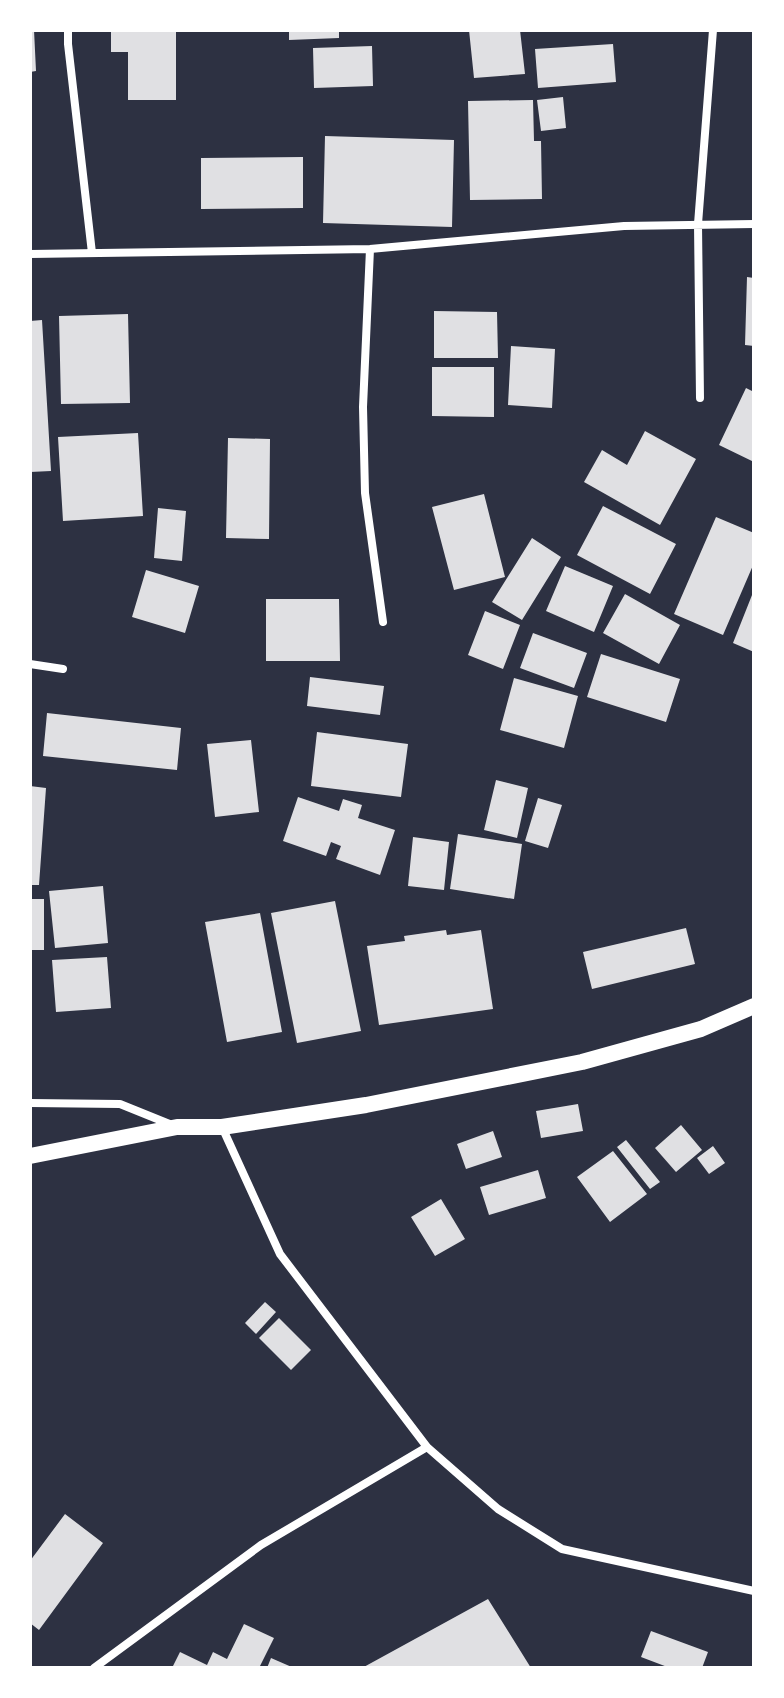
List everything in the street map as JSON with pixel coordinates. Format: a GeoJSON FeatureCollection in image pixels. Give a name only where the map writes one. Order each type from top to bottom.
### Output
{"type":"FeatureCollection","features":[{"type":"Feature","properties":{"kind":"main road"},"geometry":{"type":"LineString","coordinates":[[30,1156],[177,1127],[222,1127],[366,1105],[582,1062],[701,1029],[754,1006]]}},
{"type":"Feature","properties":{"kind":"street"},"geometry":{"type":"LineString","coordinates":[[68,30],[92,253]]}},
{"type":"Feature","properties":{"kind":"street"},"geometry":{"type":"LineString","coordinates":[[700,398],[698,224],[713,30]]}},
{"type":"Feature","properties":{"kind":"street"},"geometry":{"type":"LineString","coordinates":[[30,254],[370,249],[624,226],[754,224]]}},
{"type":"Feature","properties":{"kind":"street"},"geometry":{"type":"LineString","coordinates":[[370,249],[363,407],[365,493],[383,622]]}},
{"type":"Feature","properties":{"kind":"street"},"geometry":{"type":"LineString","coordinates":[[30,664],[63,669]]}},
{"type":"Feature","properties":{"kind":"street"},"geometry":{"type":"LineString","coordinates":[[30,1103],[120,1104],[177,1127]]}},
{"type":"Feature","properties":{"kind":"street"},"geometry":{"type":"LineString","coordinates":[[222,1127],[280,1254],[427,1447],[498,1509],[562,1549],[754,1591]]}},
{"type":"Feature","properties":{"kind":"street"},"geometry":{"type":"LineString","coordinates":[[94,1668],[261,1545],[427,1447]]}},
{"type":"Feature","properties":{"kind":"building"},"geometry":{"type":"Polygon","coordinates":[[[30,30],[34,30],[36,71],[30,72],[30,30]]]}},
{"type":"Feature","properties":{"kind":"building"},"geometry":{"type":"Polygon","coordinates":[[[111,30],[176,30],[176,100],[128,100],[128,52],[111,52],[111,30]]]}},
{"type":"Feature","properties":{"kind":"building"},"geometry":{"type":"Polygon","coordinates":[[[289,30],[339,30],[339,38],[289,40],[289,30]]]}},
{"type":"Feature","properties":{"kind":"building"},"geometry":{"type":"Polygon","coordinates":[[[469,30],[520,30],[525,74],[474,78],[469,30]]]}},
{"type":"Feature","properties":{"kind":"building"},"geometry":{"type":"Polygon","coordinates":[[[613,44],[616,82],[538,88],[535,49],[613,44]]]}},
{"type":"Feature","properties":{"kind":"building"},"geometry":{"type":"Polygon","coordinates":[[[372,46],[373,86],[314,88],[313,48],[372,46]]]}},
{"type":"Feature","properties":{"kind":"building"},"geometry":{"type":"Polygon","coordinates":[[[563,97],[566,128],[541,131],[537,100],[563,97]]]}},
{"type":"Feature","properties":{"kind":"building"},"geometry":{"type":"Polygon","coordinates":[[[533,100],[534,141],[541,141],[542,199],[470,200],[468,101],[533,100]]]}},
{"type":"Feature","properties":{"kind":"building"},"geometry":{"type":"Polygon","coordinates":[[[325,136],[454,140],[452,227],[323,223],[325,136]]]}},
{"type":"Feature","properties":{"kind":"building"},"geometry":{"type":"Polygon","coordinates":[[[303,157],[303,208],[201,209],[201,158],[303,157]]]}},
{"type":"Feature","properties":{"kind":"building"},"geometry":{"type":"Polygon","coordinates":[[[747,277],[754,278],[754,346],[745,345],[747,277]]]}},
{"type":"Feature","properties":{"kind":"building"},"geometry":{"type":"Polygon","coordinates":[[[434,311],[497,312],[498,358],[434,358],[434,311]]]}},
{"type":"Feature","properties":{"kind":"building"},"geometry":{"type":"Polygon","coordinates":[[[128,314],[130,403],[61,404],[59,316],[128,314]]]}},
{"type":"Feature","properties":{"kind":"building"},"geometry":{"type":"Polygon","coordinates":[[[42,320],[51,471],[30,472],[30,321],[42,320]]]}},
{"type":"Feature","properties":{"kind":"building"},"geometry":{"type":"Polygon","coordinates":[[[511,346],[555,349],[552,408],[508,405],[511,346]]]}},
{"type":"Feature","properties":{"kind":"building"},"geometry":{"type":"Polygon","coordinates":[[[432,367],[494,367],[494,417],[432,416],[432,367]]]}},
{"type":"Feature","properties":{"kind":"building"},"geometry":{"type":"Polygon","coordinates":[[[746,388],[754,392],[754,462],[719,445],[746,388]]]}},
{"type":"Feature","properties":{"kind":"building"},"geometry":{"type":"Polygon","coordinates":[[[645,431],[696,459],[660,525],[584,482],[602,450],[627,465],[645,431]]]}},
{"type":"Feature","properties":{"kind":"building"},"geometry":{"type":"Polygon","coordinates":[[[138,433],[143,516],[63,521],[58,437],[138,433]]]}},
{"type":"Feature","properties":{"kind":"building"},"geometry":{"type":"Polygon","coordinates":[[[228,438],[270,439],[269,539],[226,538],[228,438]]]}},
{"type":"Feature","properties":{"kind":"building"},"geometry":{"type":"Polygon","coordinates":[[[484,494],[505,577],[454,590],[432,507],[484,494]]]}},
{"type":"Feature","properties":{"kind":"building"},"geometry":{"type":"Polygon","coordinates":[[[603,506],[676,544],[650,594],[577,555],[603,506]]]}},
{"type":"Feature","properties":{"kind":"building"},"geometry":{"type":"Polygon","coordinates":[[[158,508],[186,511],[182,561],[154,558],[158,508]]]}},
{"type":"Feature","properties":{"kind":"building"},"geometry":{"type":"Polygon","coordinates":[[[716,517],[754,533],[754,563],[723,635],[674,614],[716,517]]]}},
{"type":"Feature","properties":{"kind":"building"},"geometry":{"type":"Polygon","coordinates":[[[532,538],[561,557],[522,620],[492,602],[532,538]]]}},
{"type":"Feature","properties":{"kind":"building"},"geometry":{"type":"Polygon","coordinates":[[[565,566],[613,586],[594,632],[546,611],[565,566]]]}},
{"type":"Feature","properties":{"kind":"building"},"geometry":{"type":"Polygon","coordinates":[[[146,570],[199,586],[185,633],[132,617],[146,570]]]}},
{"type":"Feature","properties":{"kind":"building"},"geometry":{"type":"Polygon","coordinates":[[[754,590],[754,652],[733,643],[754,590]]]}},
{"type":"Feature","properties":{"kind":"building"},"geometry":{"type":"Polygon","coordinates":[[[625,594],[680,625],[659,664],[603,633],[625,594]]]}},
{"type":"Feature","properties":{"kind":"building"},"geometry":{"type":"Polygon","coordinates":[[[266,599],[339,599],[340,661],[266,661],[266,599]]]}},
{"type":"Feature","properties":{"kind":"building"},"geometry":{"type":"Polygon","coordinates":[[[485,611],[520,625],[503,669],[468,655],[485,611]]]}},
{"type":"Feature","properties":{"kind":"building"},"geometry":{"type":"Polygon","coordinates":[[[533,633],[587,653],[574,688],[520,668],[533,633]]]}},
{"type":"Feature","properties":{"kind":"building"},"geometry":{"type":"Polygon","coordinates":[[[601,654],[680,679],[666,722],[587,697],[601,654]]]}},
{"type":"Feature","properties":{"kind":"building"},"geometry":{"type":"Polygon","coordinates":[[[310,677],[384,686],[380,715],[307,706],[310,677]]]}},
{"type":"Feature","properties":{"kind":"building"},"geometry":{"type":"Polygon","coordinates":[[[514,678],[578,696],[564,748],[500,730],[514,678]]]}},
{"type":"Feature","properties":{"kind":"building"},"geometry":{"type":"Polygon","coordinates":[[[47,713],[181,728],[177,770],[43,756],[47,713]]]}},
{"type":"Feature","properties":{"kind":"building"},"geometry":{"type":"Polygon","coordinates":[[[317,732],[408,744],[401,797],[311,786],[317,732]]]}},
{"type":"Feature","properties":{"kind":"building"},"geometry":{"type":"Polygon","coordinates":[[[251,740],[259,812],[215,817],[207,744],[251,740]]]}},
{"type":"Feature","properties":{"kind":"building"},"geometry":{"type":"Polygon","coordinates":[[[496,780],[528,788],[517,838],[484,830],[496,780]]]}},
{"type":"Feature","properties":{"kind":"building"},"geometry":{"type":"Polygon","coordinates":[[[30,786],[46,788],[39,885],[30,885],[30,786]]]}},
{"type":"Feature","properties":{"kind":"building"},"geometry":{"type":"Polygon","coordinates":[[[298,797],[339,811],[343,799],[362,805],[358,818],[395,830],[380,875],[336,859],[341,846],[331,842],[326,856],[283,841],[298,797]]]}},
{"type":"Feature","properties":{"kind":"building"},"geometry":{"type":"Polygon","coordinates":[[[538,798],[562,805],[548,848],[525,841],[538,798]]]}},
{"type":"Feature","properties":{"kind":"building"},"geometry":{"type":"Polygon","coordinates":[[[458,834],[522,844],[514,899],[450,889],[458,834]]]}},
{"type":"Feature","properties":{"kind":"building"},"geometry":{"type":"Polygon","coordinates":[[[413,837],[449,842],[444,890],[408,886],[413,837]]]}},
{"type":"Feature","properties":{"kind":"building"},"geometry":{"type":"Polygon","coordinates":[[[103,886],[108,943],[55,948],[49,891],[103,886]]]}},
{"type":"Feature","properties":{"kind":"building"},"geometry":{"type":"Polygon","coordinates":[[[30,899],[44,899],[44,950],[30,950],[30,899]]]}},
{"type":"Feature","properties":{"kind":"building"},"geometry":{"type":"Polygon","coordinates":[[[335,901],[361,1031],[297,1043],[271,913],[335,901]]]}},
{"type":"Feature","properties":{"kind":"building"},"geometry":{"type":"Polygon","coordinates":[[[260,913],[282,1032],[227,1042],[205,922],[260,913]]]}},
{"type":"Feature","properties":{"kind":"building"},"geometry":{"type":"Polygon","coordinates":[[[686,928],[695,964],[592,989],[583,952],[686,928]]]}},
{"type":"Feature","properties":{"kind":"building"},"geometry":{"type":"Polygon","coordinates":[[[446,930],[447,935],[481,930],[493,1009],[379,1025],[367,946],[405,941],[404,936],[446,930]]]}},
{"type":"Feature","properties":{"kind":"building"},"geometry":{"type":"Polygon","coordinates":[[[107,957],[111,1008],[56,1012],[52,960],[107,957]]]}},
{"type":"Feature","properties":{"kind":"building"},"geometry":{"type":"Polygon","coordinates":[[[578,1104],[583,1131],[541,1138],[536,1111],[578,1104]]]}},
{"type":"Feature","properties":{"kind":"building"},"geometry":{"type":"Polygon","coordinates":[[[681,1125],[702,1150],[676,1172],[655,1148],[681,1125]]]}},
{"type":"Feature","properties":{"kind":"building"},"geometry":{"type":"Polygon","coordinates":[[[493,1131],[502,1157],[466,1169],[457,1144],[493,1131]]]}},
{"type":"Feature","properties":{"kind":"building"},"geometry":{"type":"Polygon","coordinates":[[[626,1140],[660,1182],[650,1189],[617,1147],[626,1140]]]}},
{"type":"Feature","properties":{"kind":"building"},"geometry":{"type":"Polygon","coordinates":[[[713,1146],[725,1163],[709,1174],[697,1158],[713,1146]]]}},
{"type":"Feature","properties":{"kind":"building"},"geometry":{"type":"Polygon","coordinates":[[[613,1151],[647,1194],[610,1222],[577,1177],[613,1151]]]}},
{"type":"Feature","properties":{"kind":"building"},"geometry":{"type":"Polygon","coordinates":[[[538,1170],[546,1198],[489,1215],[480,1187],[538,1170]]]}},
{"type":"Feature","properties":{"kind":"building"},"geometry":{"type":"Polygon","coordinates":[[[441,1199],[465,1239],[435,1256],[411,1217],[441,1199]]]}},
{"type":"Feature","properties":{"kind":"building"},"geometry":{"type":"Polygon","coordinates":[[[265,1302],[276,1312],[256,1334],[245,1323],[265,1302]]]}},
{"type":"Feature","properties":{"kind":"building"},"geometry":{"type":"Polygon","coordinates":[[[279,1318],[311,1350],[291,1370],[259,1338],[279,1318]]]}},
{"type":"Feature","properties":{"kind":"building"},"geometry":{"type":"Polygon","coordinates":[[[65,1514],[103,1543],[39,1630],[30,1623],[30,1561],[65,1514]]]}},
{"type":"Feature","properties":{"kind":"building"},"geometry":{"type":"Polygon","coordinates":[[[488,1599],[531,1668],[362,1668],[488,1599]]]}},
{"type":"Feature","properties":{"kind":"building"},"geometry":{"type":"Polygon","coordinates":[[[244,1624],[274,1638],[259,1668],[172,1668],[180,1652],[207,1665],[213,1652],[227,1659],[244,1624]]]}},
{"type":"Feature","properties":{"kind":"building"},"geometry":{"type":"Polygon","coordinates":[[[651,1631],[708,1652],[702,1668],[670,1668],[641,1657],[651,1631]]]}},
{"type":"Feature","properties":{"kind":"building"},"geometry":{"type":"Polygon","coordinates":[[[271,1658],[294,1668],[267,1668],[271,1658]]]}}]}
